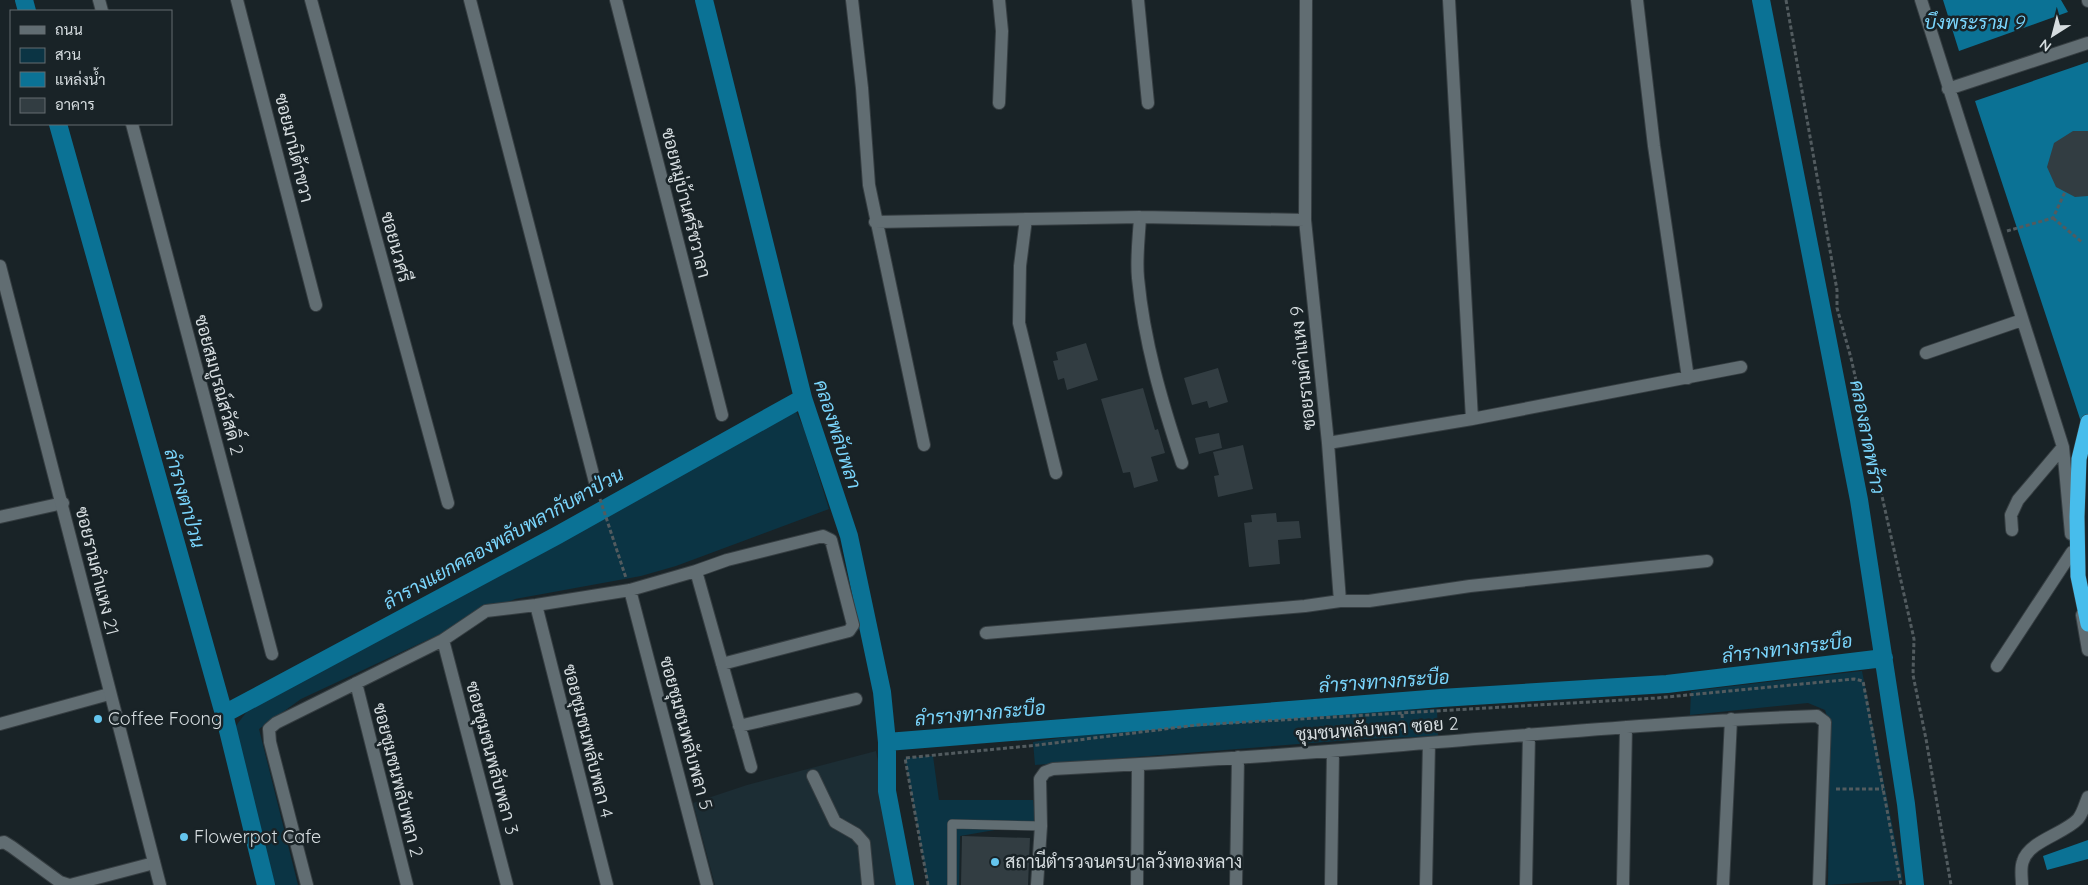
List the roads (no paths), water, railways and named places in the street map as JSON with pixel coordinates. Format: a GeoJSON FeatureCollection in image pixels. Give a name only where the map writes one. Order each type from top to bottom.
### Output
{"type":"FeatureCollection","features":[{"type":"Feature","properties":{"kind":"highway"},"geometry":{"type":"LineString","coordinates":[[2088,422],[2079,459],[2076,516],[2078,576],[2088,624]]}},
{"type":"Feature","properties":{"kind":"street","name":"ซอยมานิต้าขวา"},"geometry":{"type":"LineString","coordinates":[[237,0],[316,305]]}},
{"type":"Feature","properties":{"kind":"street","name":"ซอยนวศรี"},"geometry":{"type":"LineString","coordinates":[[311,0],[448,503]]}},
{"type":"Feature","properties":{"kind":"street"},"geometry":{"type":"LineString","coordinates":[[470,0],[596,486]]}},
{"type":"Feature","properties":{"kind":"street","name":"ซอยหมู่บ้านศรีชวาลา"},"geometry":{"type":"LineString","coordinates":[[616,0],[722,414]]}},
{"type":"Feature","properties":{"kind":"street"},"geometry":{"type":"LineString","coordinates":[[852,0],[862,88],[869,185],[875,222],[924,446]]}},
{"type":"Feature","properties":{"kind":"street"},"geometry":{"type":"LineString","coordinates":[[998,0],[1002,31],[999,103]]}},
{"type":"Feature","properties":{"kind":"street"},"geometry":{"type":"LineString","coordinates":[[1138,0],[1148,103]]}},
{"type":"Feature","properties":{"kind":"street","name":"ซอยรามคำแหง 9"},"geometry":{"type":"LineString","coordinates":[[1306,0],[1305,220],[1328,443],[1340,601]]}},
{"type":"Feature","properties":{"kind":"street"},"geometry":{"type":"LineString","coordinates":[[1449,0],[1472,419]]}},
{"type":"Feature","properties":{"kind":"street"},"geometry":{"type":"LineString","coordinates":[[1637,0],[1654,146],[1688,378]]}},
{"type":"Feature","properties":{"kind":"street"},"geometry":{"type":"LineString","coordinates":[[1921,0],[2063,447],[2072,552],[2088,650]]}},
{"type":"Feature","properties":{"kind":"street"},"geometry":{"type":"LineString","coordinates":[[1948,89],[2088,43]]}},
{"type":"Feature","properties":{"kind":"street","name":"ซอยสมบูรณ์สวัสดิ์ 2"},"geometry":{"type":"LineString","coordinates":[[132,125],[272,654]]}},
{"type":"Feature","properties":{"kind":"street"},"geometry":{"type":"LineString","coordinates":[[875,222],[1140,217],[1305,220]]}},
{"type":"Feature","properties":{"kind":"street"},"geometry":{"type":"LineString","coordinates":[[1140,217],[1138,276],[1148,350],[1182,464]]}},
{"type":"Feature","properties":{"kind":"street"},"geometry":{"type":"LineString","coordinates":[[1026,219],[1020,266],[1019,323],[1056,473]]}},
{"type":"Feature","properties":{"kind":"street","name":"ซอยรามคำแหง 21"},"geometry":{"type":"LineString","coordinates":[[0,266],[5,302],[63,503],[160,885]]}},
{"type":"Feature","properties":{"kind":"street"},"geometry":{"type":"LineString","coordinates":[[1926,353],[2022,320]]}},
{"type":"Feature","properties":{"kind":"street"},"geometry":{"type":"LineString","coordinates":[[1328,443],[1472,419],[1741,367]]}},
{"type":"Feature","properties":{"kind":"street"},"geometry":{"type":"LineString","coordinates":[[2012,530],[2011,515],[2018,500],[2063,447]]}},
{"type":"Feature","properties":{"kind":"street"},"geometry":{"type":"LineString","coordinates":[[0,518],[63,503]]}},
{"type":"Feature","properties":{"kind":"street"},"geometry":{"type":"LineString","coordinates":[[307,885],[270,742],[269,729],[276,723],[443,640],[486,611],[630,590],[727,560],[822,536],[831,540],[852,625],[849,631],[722,664]]}},
{"type":"Feature","properties":{"kind":"street"},"geometry":{"type":"LineString","coordinates":[[1997,666],[2072,552]]}},
{"type":"Feature","properties":{"kind":"street"},"geometry":{"type":"LineString","coordinates":[[986,633],[1306,606],[1340,601],[1369,601],[1470,586],[1706,561]]}},
{"type":"Feature","properties":{"kind":"street"},"geometry":{"type":"LineString","coordinates":[[696,571],[751,767]]}},
{"type":"Feature","properties":{"kind":"street","name":"ซอยชุมชนพลับพลา 5"},"geometry":{"type":"LineString","coordinates":[[630,590],[707,885]]}},
{"type":"Feature","properties":{"kind":"street","name":"ซอยชุมชนพลับพลา 4"},"geometry":{"type":"LineString","coordinates":[[536,605],[607,885]]}},
{"type":"Feature","properties":{"kind":"street","name":"ซอยชุมชนพลับพลา 3"},"geometry":{"type":"LineString","coordinates":[[443,640],[507,885]]}},
{"type":"Feature","properties":{"kind":"street","name":"ซอยชุมชนพลับพลา 2"},"geometry":{"type":"LineString","coordinates":[[356,684],[407,885]]}},
{"type":"Feature","properties":{"kind":"street"},"geometry":{"type":"LineString","coordinates":[[0,724],[110,694]]}},
{"type":"Feature","properties":{"kind":"street"},"geometry":{"type":"LineString","coordinates":[[740,726],[856,700]]}},
{"type":"Feature","properties":{"kind":"street","name":"ชุมชนพลับพลา ซอย 2"},"geometry":{"type":"LineString","coordinates":[[1037,885],[1041,826],[1040,779],[1045,772],[1053,769],[1333,751],[1626,727],[1817,716],[1825,722],[1819,885]]}},
{"type":"Feature","properties":{"kind":"street"},"geometry":{"type":"LineString","coordinates":[[1723,885],[1731,720]]}},
{"type":"Feature","properties":{"kind":"street"},"geometry":{"type":"LineString","coordinates":[[1623,885],[1626,727]]}},
{"type":"Feature","properties":{"kind":"street"},"geometry":{"type":"LineString","coordinates":[[1526,885],[1529,734]]}},
{"type":"Feature","properties":{"kind":"street"},"geometry":{"type":"LineString","coordinates":[[1426,885],[1429,743]]}},
{"type":"Feature","properties":{"kind":"street"},"geometry":{"type":"LineString","coordinates":[[1331,885],[1333,751]]}},
{"type":"Feature","properties":{"kind":"street"},"geometry":{"type":"LineString","coordinates":[[1236,885],[1238,757]]}},
{"type":"Feature","properties":{"kind":"street"},"geometry":{"type":"LineString","coordinates":[[1137,885],[1138,764]]}},
{"type":"Feature","properties":{"kind":"street"},"geometry":{"type":"LineString","coordinates":[[812,776],[835,822],[856,834],[864,843],[868,885]]}},
{"type":"Feature","properties":{"kind":"street"},"geometry":{"type":"LineString","coordinates":[[2022,885],[2022,862],[2028,853],[2034,847],[2063,831],[2080,818],[2088,797]]}},
{"type":"Feature","properties":{"kind":"street"},"geometry":{"type":"LineString","coordinates":[[0,843],[4,842],[60,882],[70,885],[154,863]]}},
{"type":"Feature","properties":{"kind":"lane"},"geometry":{"type":"LineString","coordinates":[[952,885],[952,824],[1041,826]]}},
{"type":"Feature","properties":{"kind":"water","name":"บึงพระราม 9"},"geometry":{"type":"Polygon","coordinates":[[[1943,0],[2061,0],[2068,12],[1959,51],[1943,0]]]}},
{"type":"Feature","properties":{"kind":"water","name":"บึงพระราม 9"},"geometry":{"type":"Polygon","coordinates":[[[2088,62],[2088,443],[1975,101],[2088,62]]]}},
{"type":"Feature","properties":{"kind":"water"},"geometry":{"type":"Polygon","coordinates":[[[2088,840],[2088,859],[2047,870],[2043,856],[2088,840]]]}},
{"type":"Feature","properties":{"kind":"waterway","name":"ลำรางตาป่วน"},"geometry":{"type":"LineString","coordinates":[[24,0],[27,10]]}},
{"type":"Feature","properties":{"kind":"waterway","name":"คลองพลับพลา"},"geometry":{"type":"LineString","coordinates":[[704,0],[803,398],[849,536],[882,692],[887,742],[887,791],[905,885]]}},
{"type":"Feature","properties":{"kind":"waterway","name":"คลองลาดพร้าว"},"geometry":{"type":"LineString","coordinates":[[1761,0],[1859,500],[1906,804],[1915,885]]}},
{"type":"Feature","properties":{"kind":"waterway","name":"ลำรางตาป่วน"},"geometry":{"type":"LineString","coordinates":[[58,125],[224,714],[266,885]]}},
{"type":"Feature","properties":{"kind":"waterway","name":"ลำรางแยกคลองพลับพลากับตาป่วน"},"geometry":{"type":"LineString","coordinates":[[224,714],[556,536],[803,398]]}},
{"type":"Feature","properties":{"kind":"waterway","name":"ลำรางทางกระบือ"},"geometry":{"type":"LineString","coordinates":[[887,742],[1441,698],[1667,684],[1884,658]]}},
{"type":"Feature","properties":{"kind":"place","name":"Coffee Foong"},"geometry":{"type":"Point","coordinates":[98,719]}},
{"type":"Feature","properties":{"kind":"place","name":"Flowerpot Cafe"},"geometry":{"type":"Point","coordinates":[184,837]}},
{"type":"Feature","properties":{"kind":"place","name":"สถานีตำรวจนครบาลวังทองหลาง"},"geometry":{"type":"Point","coordinates":[995,862]}}]}
